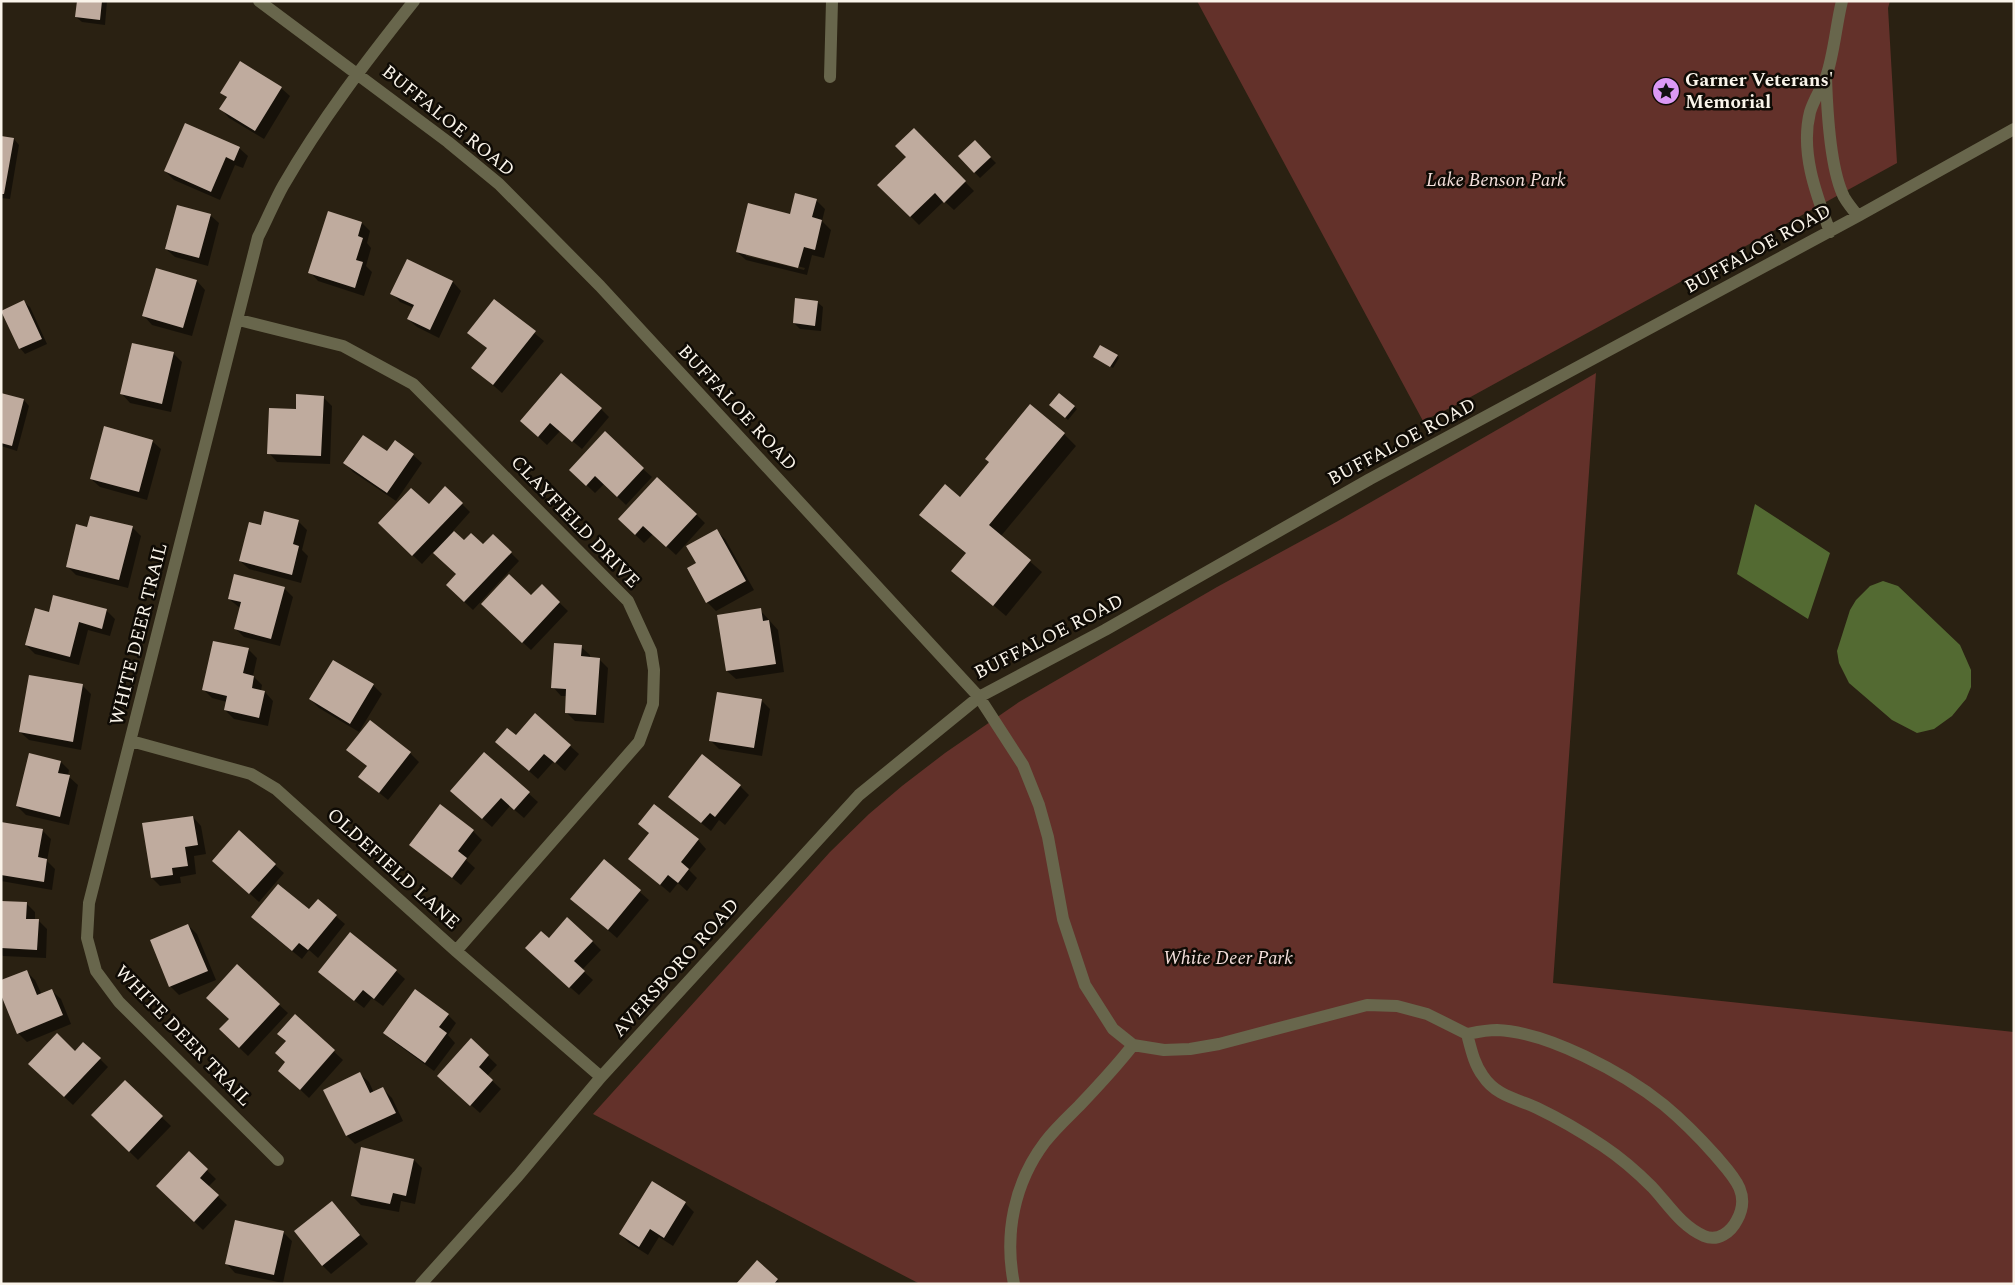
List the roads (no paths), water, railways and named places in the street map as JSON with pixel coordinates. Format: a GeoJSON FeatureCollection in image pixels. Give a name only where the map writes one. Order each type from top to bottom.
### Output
{"type":"FeatureCollection","features":[{"type":"Feature","properties":{"kind":"street","name":"BUFFALOE ROAD"},"geometry":{"type":"LineString","coordinates":[[259,1],[448,142],[499,184],[600,286],[978,697],[1175,592],[1370,479],[1830,232],[2014,129]]}},
{"type":"Feature","properties":{"kind":"street","name":"WHITE DEER TRAIL"},"geometry":{"type":"LineString","coordinates":[[278,1160],[119,1002],[96,972],[87,938],[89,903],[239,320],[258,238],[282,187],[357,73],[414,1]]}},
{"type":"Feature","properties":{"kind":"street"},"geometry":{"type":"LineString","coordinates":[[830,77],[832,1]]}},
{"type":"Feature","properties":{"kind":"street"},"geometry":{"type":"LineString","coordinates":[[1830,232],[1818,199],[1810,167],[1807,138],[1810,113],[1815,97],[1826,76],[1842,1]]}},
{"type":"Feature","properties":{"kind":"street"},"geometry":{"type":"LineString","coordinates":[[1826,76],[1829,121],[1838,183],[1845,198],[1858,216]]}},
{"type":"Feature","properties":{"kind":"street","name":"CLAYFIELD DRIVE"},"geometry":{"type":"LineString","coordinates":[[239,320],[344,346],[414,384],[628,601],[651,650],[654,670],[653,704],[640,742],[456,951]]}},
{"type":"Feature","properties":{"kind":"street"},"geometry":{"type":"LineString","coordinates":[[978,697],[1023,765],[1039,805],[1048,837],[1062,919],[1085,985],[1113,1029],[1133,1045],[1164,1050],[1190,1049],[1219,1044],[1367,1005],[1397,1006],[1419,1012],[1467,1034],[1482,1030],[1498,1030],[1534,1037],[1556,1045],[1624,1077],[1664,1105],[1700,1138],[1741,1188],[1742,1212],[1734,1226],[1725,1235],[1705,1236],[1684,1224],[1627,1162],[1587,1135],[1536,1108],[1504,1096],[1483,1078],[1473,1057],[1467,1034]]}},
{"type":"Feature","properties":{"kind":"street","name":"AVERSBORO ROAD"},"geometry":{"type":"LineString","coordinates":[[421,1284],[518,1176],[601,1077],[859,795],[978,697]]}},
{"type":"Feature","properties":{"kind":"street","name":"OLDEFIELD LANE"},"geometry":{"type":"LineString","coordinates":[[131,741],[251,774],[276,789],[456,951],[601,1077]]}},
{"type":"Feature","properties":{"kind":"street"},"geometry":{"type":"LineString","coordinates":[[1014,1284],[1010,1262],[1009,1239],[1018,1194],[1029,1167],[1045,1142],[1112,1072],[1133,1045]]}},
{"type":"Feature","properties":{"kind":"place","name":"Garner Veterans' Memorial"},"geometry":{"type":"Point","coordinates":[1666,91]}},
{"type":"Feature","properties":{"kind":"park label","name":"Lake Benson Park"},"geometry":{"type":"Point","coordinates":[1496,180]}},
{"type":"Feature","properties":{"kind":"park label","name":"White Deer Park"},"geometry":{"type":"Point","coordinates":[1228,958]}}]}
